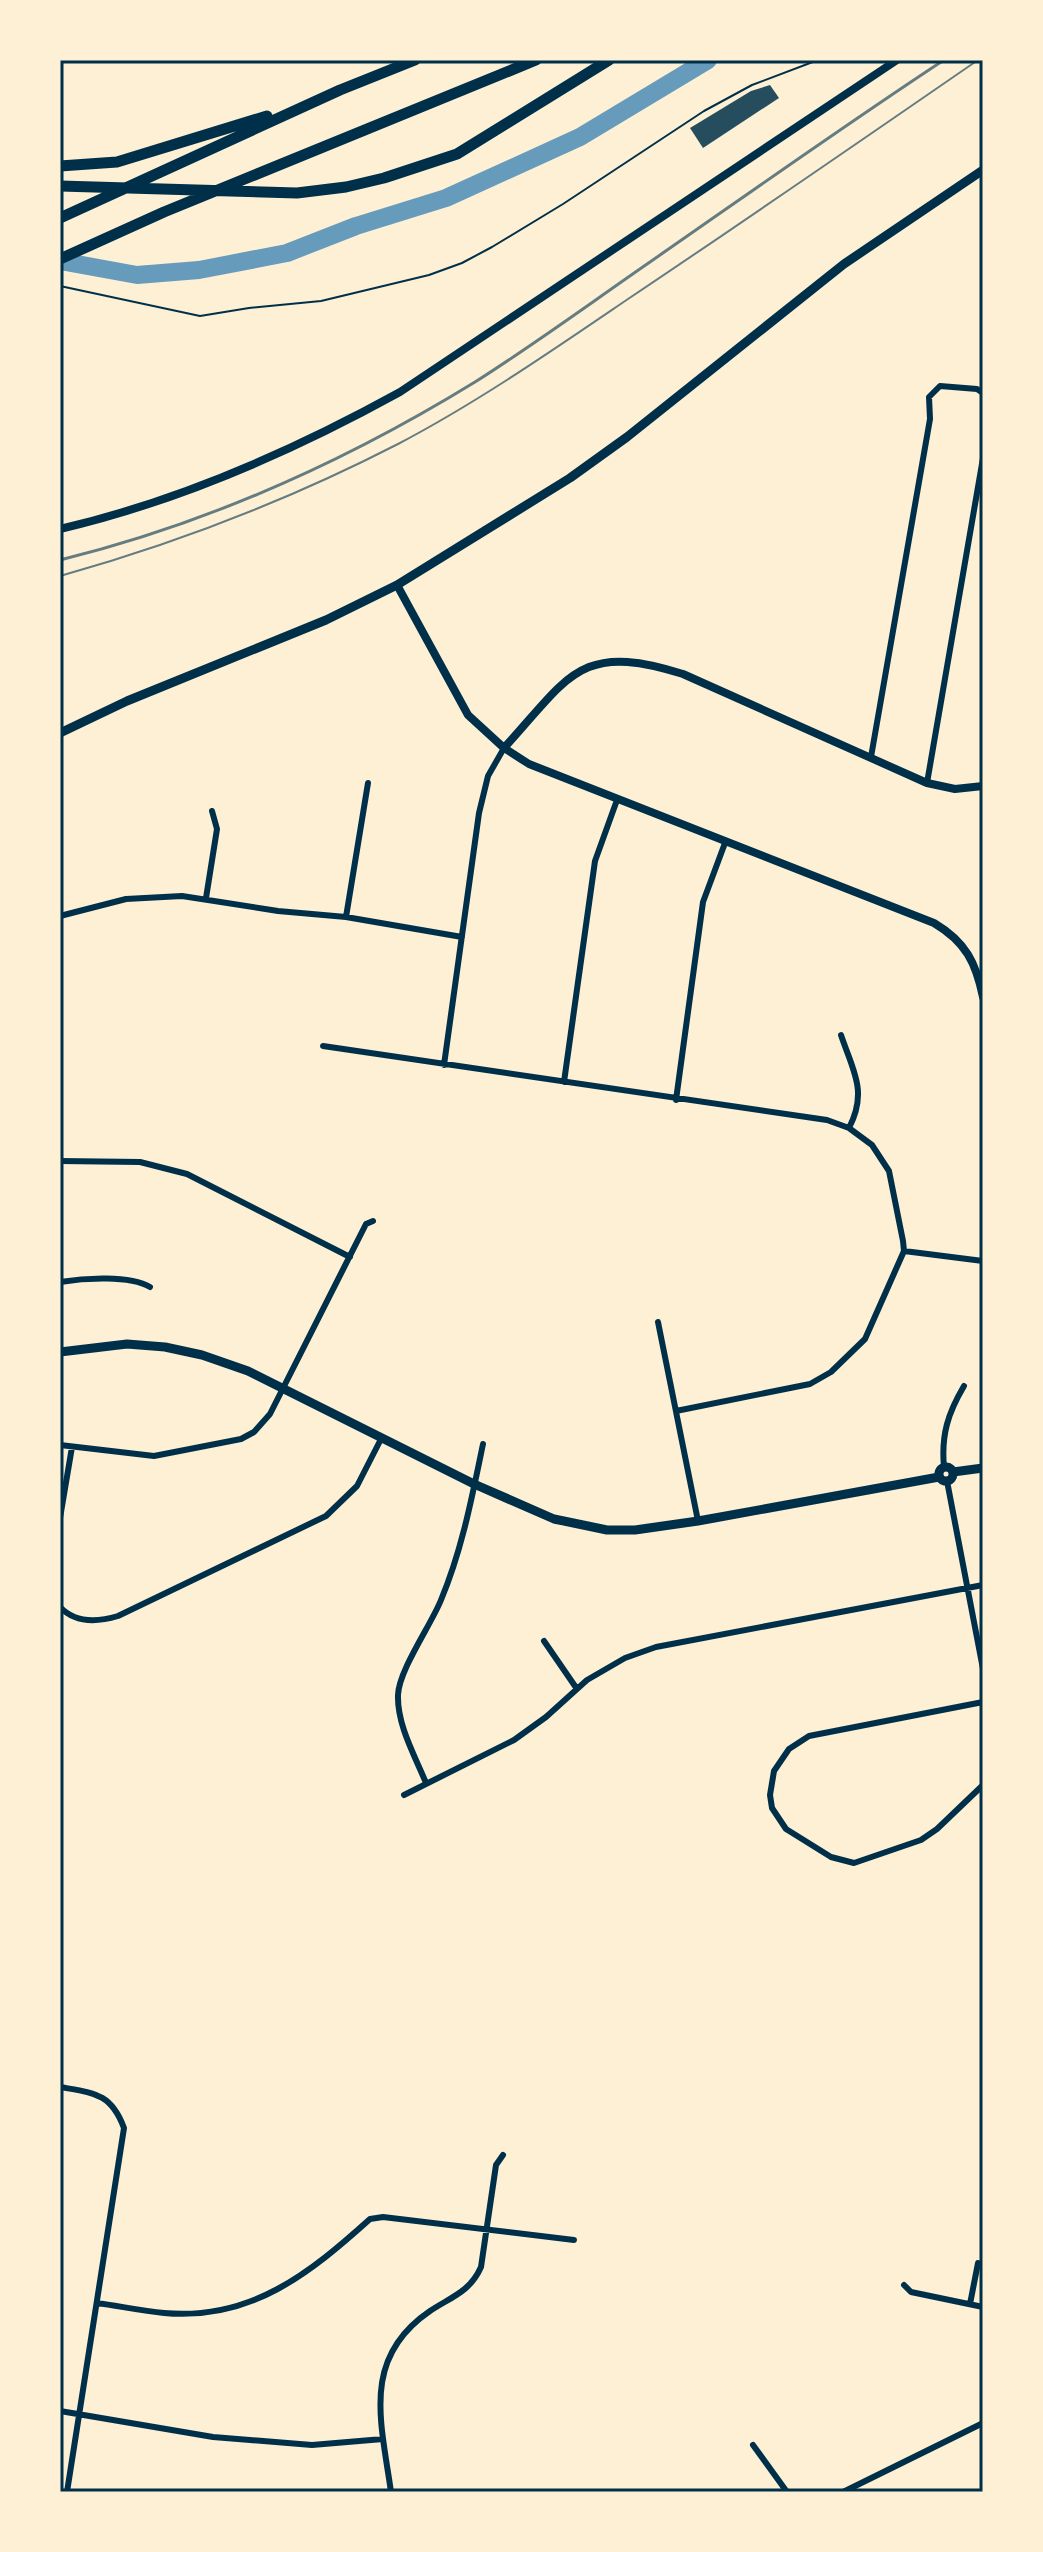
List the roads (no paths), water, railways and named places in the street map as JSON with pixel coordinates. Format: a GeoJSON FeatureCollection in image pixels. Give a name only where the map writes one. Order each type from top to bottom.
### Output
{"type":"FeatureCollection","features":[{"type":"Feature","properties":{"kind":"highway"},"geometry":{"type":"LineString","coordinates":[[60,166],[117,162],[237,127],[415,60]]}},
{"type":"Feature","properties":{"kind":"highway"},"geometry":{"type":"LineString","coordinates":[[60,259],[164,212],[536,60]]}},
{"type":"Feature","properties":{"kind":"highway"},"geometry":{"type":"LineString","coordinates":[[60,186],[297,193],[346,187],[457,154],[609,60]]}},
{"type":"Feature","properties":{"kind":"highway"},"geometry":{"type":"LineString","coordinates":[[60,218],[340,90]]}},
{"type":"Feature","properties":{"kind":"main road"},"geometry":{"type":"LineString","coordinates":[[60,733],[127,701],[326,620],[397,585],[570,478],[627,437],[844,264],[983,170]]}},
{"type":"Feature","properties":{"kind":"main road"},"geometry":{"type":"LineString","coordinates":[[60,1352],[127,1344],[165,1347],[202,1355],[248,1371],[474,1484],[554,1519],[607,1530],[635,1530],[698,1521],[983,1468]]}},
{"type":"Feature","properties":{"kind":"street"},"geometry":{"type":"LineString","coordinates":[[60,529],[169,498],[211,482],[333,428],[400,392],[897,60]]}},
{"type":"Feature","properties":{"kind":"street"},"geometry":{"type":"LineString","coordinates":[[871,757],[930,419],[929,397],[940,386],[980,391]]}},
{"type":"Feature","properties":{"kind":"street"},"geometry":{"type":"LineString","coordinates":[[927,783],[983,458]]}},
{"type":"Feature","properties":{"kind":"street"},"geometry":{"type":"LineString","coordinates":[[397,585],[468,715],[504,748],[529,764],[944,929],[973,959],[983,997]]}},
{"type":"Feature","properties":{"kind":"street"},"geometry":{"type":"LineString","coordinates":[[444,1065],[479,813],[488,776],[504,748],[577,670],[608,660],[645,661],[683,674],[927,783],[955,789],[983,786]]}},
{"type":"Feature","properties":{"kind":"street"},"geometry":{"type":"LineString","coordinates":[[346,917],[368,783]]}},
{"type":"Feature","properties":{"kind":"street"},"geometry":{"type":"LineString","coordinates":[[564,1082],[595,861],[617,800]]}},
{"type":"Feature","properties":{"kind":"street"},"geometry":{"type":"LineString","coordinates":[[206,898],[217,829],[212,811]]}},
{"type":"Feature","properties":{"kind":"street"},"geometry":{"type":"LineString","coordinates":[[676,1100],[703,902],[725,843]]}},
{"type":"Feature","properties":{"kind":"street"},"geometry":{"type":"LineString","coordinates":[[60,916],[142,897],[206,898],[462,937]]}},
{"type":"Feature","properties":{"kind":"street"},"geometry":{"type":"LineString","coordinates":[[841,1035],[861,1094],[858,1111],[849,1128]]}},
{"type":"Feature","properties":{"kind":"street"},"geometry":{"type":"LineString","coordinates":[[323,1046],[827,1120],[849,1128],[872,1145],[889,1171],[904,1251],[865,1339],[831,1372],[810,1384],[676,1411]]}},
{"type":"Feature","properties":{"kind":"street"},"geometry":{"type":"LineString","coordinates":[[60,1161],[140,1162],[174,1170],[350,1257]]}},
{"type":"Feature","properties":{"kind":"street"},"geometry":{"type":"LineString","coordinates":[[60,1445],[154,1456],[241,1439],[254,1432],[270,1414],[366,1224],[373,1221]]}},
{"type":"Feature","properties":{"kind":"street"},"geometry":{"type":"LineString","coordinates":[[904,1251],[983,1261]]}},
{"type":"Feature","properties":{"kind":"street"},"geometry":{"type":"LineString","coordinates":[[60,1282],[78,1279],[140,1281],[150,1287]]}},
{"type":"Feature","properties":{"kind":"street"},"geometry":{"type":"LineString","coordinates":[[658,1322],[698,1521]]}},
{"type":"Feature","properties":{"kind":"street"},"geometry":{"type":"LineString","coordinates":[[964,1386],[944,1428],[942,1449],[983,1669]]}},
{"type":"Feature","properties":{"kind":"street"},"geometry":{"type":"LineString","coordinates":[[60,1607],[66,1613],[88,1621],[118,1616],[326,1516],[357,1486],[381,1439]]}},
{"type":"Feature","properties":{"kind":"street"},"geometry":{"type":"LineString","coordinates":[[426,1783],[401,1719],[398,1694],[402,1679],[441,1600],[465,1531],[483,1444]]}},
{"type":"Feature","properties":{"kind":"street"},"geometry":{"type":"LineString","coordinates":[[60,1518],[72,1447]]}},
{"type":"Feature","properties":{"kind":"street"},"geometry":{"type":"LineString","coordinates":[[404,1795],[514,1740],[577,1689],[625,1658],[656,1647],[983,1585]]}},
{"type":"Feature","properties":{"kind":"street"},"geometry":{"type":"LineString","coordinates":[[544,1641],[577,1689]]}},
{"type":"Feature","properties":{"kind":"street"},"geometry":{"type":"LineString","coordinates":[[983,1702],[809,1736],[789,1749],[774,1771],[770,1795],[772,1808],[786,1829],[831,1857],[854,1863],[921,1840],[983,1785]]}},
{"type":"Feature","properties":{"kind":"street"},"geometry":{"type":"LineString","coordinates":[[60,2087],[96,2093],[112,2104],[124,2128],[67,2492]]}},
{"type":"Feature","properties":{"kind":"street"},"geometry":{"type":"LineString","coordinates":[[391,2492],[379,2392],[386,2362],[404,2331],[431,2310],[467,2290],[481,2267],[496,2165],[503,2155]]}},
{"type":"Feature","properties":{"kind":"street"},"geometry":{"type":"LineString","coordinates":[[97,2303],[164,2313],[225,2310],[268,2295],[307,2274],[370,2219],[383,2217],[486,2232],[574,2240]]}},
{"type":"Feature","properties":{"kind":"street"},"geometry":{"type":"LineString","coordinates":[[970,2304],[978,2263]]}},
{"type":"Feature","properties":{"kind":"street"},"geometry":{"type":"LineString","coordinates":[[904,2285],[911,2292],[983,2307]]}},
{"type":"Feature","properties":{"kind":"street"},"geometry":{"type":"LineString","coordinates":[[60,2411],[213,2437],[312,2445],[383,2439]]}},
{"type":"Feature","properties":{"kind":"street"},"geometry":{"type":"LineString","coordinates":[[843,2492],[983,2423]]}},
{"type":"Feature","properties":{"kind":"street"},"geometry":{"type":"LineString","coordinates":[[753,2445],[787,2492]]}},
{"type":"Feature","properties":{"kind":"waterway"},"geometry":{"type":"LineString","coordinates":[[60,261],[137,275],[199,270],[287,253],[356,226],[446,198],[580,137],[708,60]]}},
{"type":"Feature","properties":{"kind":"tram line"},"geometry":{"type":"LineString","coordinates":[[60,576],[232,519],[316,484],[428,428],[543,356],[978,60]]}},
{"type":"Feature","properties":{"kind":"railway"},"geometry":{"type":"LineString","coordinates":[[60,560],[169,528],[275,487],[427,411],[520,353],[944,60]]}}]}
